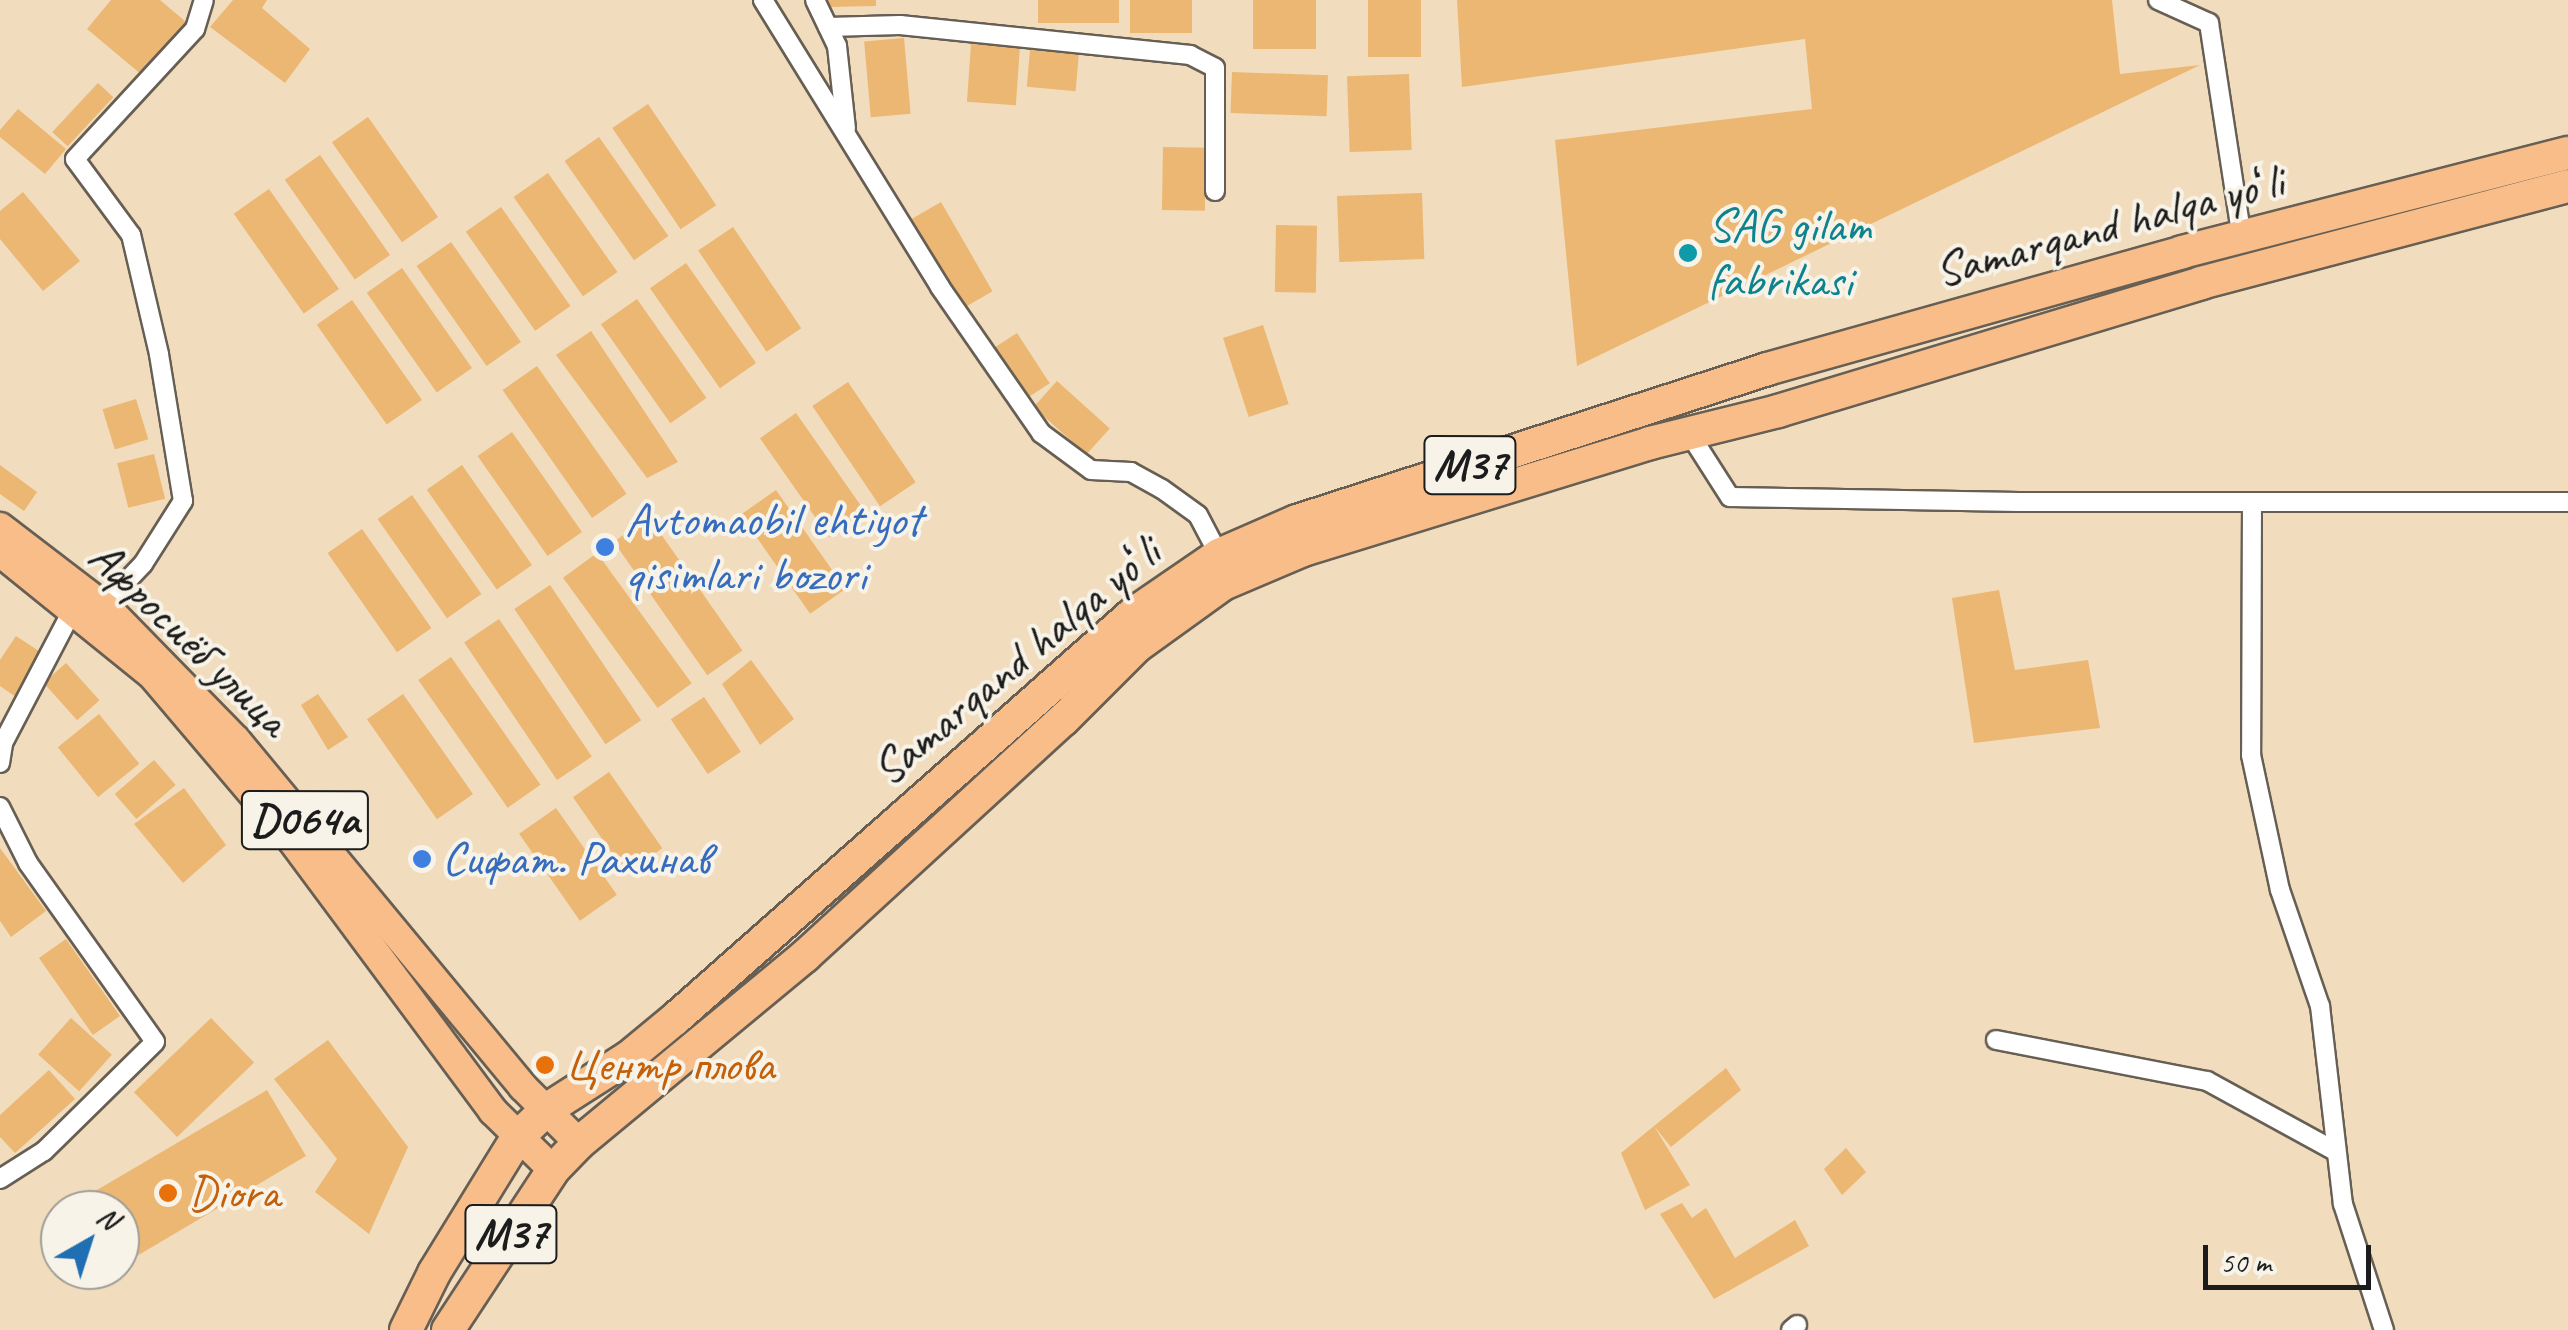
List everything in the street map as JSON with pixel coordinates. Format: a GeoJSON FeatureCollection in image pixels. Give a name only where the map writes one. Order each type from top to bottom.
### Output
{"type":"FeatureCollection","features":[{"type":"Feature","properties":{"kind":"highway","name":"Samarqand halqa yoʻli"},"geometry":{"type":"LineString","coordinates":[[406,1330],[434,1272],[517,1138],[546,1110],[629,1057],[1134,614],[1218,555],[1297,521],[1767,369],[2568,153]]}},
{"type":"Feature","properties":{"kind":"highway","name":"Samarqand halqa yoʻli"},"geometry":{"type":"LineString","coordinates":[[448,1330],[553,1170],[579,1143],[805,956],[1064,720],[1137,646],[1223,584],[1304,550],[1650,443],[1778,411],[2200,283],[2568,186]]}},
{"type":"Feature","properties":{"kind":"highway"},"geometry":{"type":"LineString","coordinates":[[1642,410],[1650,443]]}},
{"type":"Feature","properties":{"kind":"main road","name":"Афросиёб улица"},"geometry":{"type":"LineString","coordinates":[[0,527],[103,606],[236,740],[546,1110],[579,1143]]}},
{"type":"Feature","properties":{"kind":"main road","name":"Афросиёб улица"},"geometry":{"type":"LineString","coordinates":[[0,552],[153,676],[292,839],[517,1138],[553,1170]]}},
{"type":"Feature","properties":{"kind":"street"},"geometry":{"type":"LineString","coordinates":[[103,606],[143,564],[183,501],[159,354],[131,235],[75,158],[195,29],[204,0]]}},
{"type":"Feature","properties":{"kind":"street"},"geometry":{"type":"LineString","coordinates":[[763,0],[940,287],[1041,433],[1091,470],[1132,472],[1162,488],[1198,515],[1218,555]]}},
{"type":"Feature","properties":{"kind":"street"},"geometry":{"type":"LineString","coordinates":[[815,0],[837,46],[847,136]]}},
{"type":"Feature","properties":{"kind":"street"},"geometry":{"type":"LineString","coordinates":[[2158,0],[2209,23],[2242,238]]}},
{"type":"Feature","properties":{"kind":"street"},"geometry":{"type":"LineString","coordinates":[[828,27],[900,25],[1190,55],[1214,68],[1215,191]]}},
{"type":"Feature","properties":{"kind":"street"},"geometry":{"type":"LineString","coordinates":[[1689,434],[1730,497],[2568,502]]}},
{"type":"Feature","properties":{"kind":"street"},"geometry":{"type":"LineString","coordinates":[[2252,502],[2251,756],[2280,890],[2320,1006],[2343,1204],[2384,1330]]}},
{"type":"Feature","properties":{"kind":"street"},"geometry":{"type":"LineString","coordinates":[[0,763],[3,742],[72,610]]}},
{"type":"Feature","properties":{"kind":"street"},"geometry":{"type":"LineString","coordinates":[[0,807],[28,863],[156,1042],[44,1152],[0,1179]]}},
{"type":"Feature","properties":{"kind":"street"},"geometry":{"type":"LineString","coordinates":[[1996,1040],[2207,1080],[2335,1151]]}},
{"type":"Feature","properties":{"kind":"building"},"geometry":{"type":"Polygon","coordinates":[[[111,0],[160,0],[186,22],[142,75],[87,29],[111,0]]]}},
{"type":"Feature","properties":{"kind":"building"},"geometry":{"type":"Polygon","coordinates":[[[233,0],[267,0],[262,8],[310,49],[285,83],[210,27],[233,0]]]}},
{"type":"Feature","properties":{"kind":"building"},"geometry":{"type":"Polygon","coordinates":[[[828,0],[876,0],[876,6],[828,7],[828,0]]]}},
{"type":"Feature","properties":{"kind":"building"},"geometry":{"type":"Polygon","coordinates":[[[1038,0],[1119,0],[1119,23],[1038,23],[1038,0]]]}},
{"type":"Feature","properties":{"kind":"building"},"geometry":{"type":"Polygon","coordinates":[[[1130,0],[1192,0],[1192,33],[1130,33],[1130,0]]]}},
{"type":"Feature","properties":{"kind":"building"},"geometry":{"type":"Polygon","coordinates":[[[1253,0],[1316,0],[1316,49],[1253,49],[1253,0]]]}},
{"type":"Feature","properties":{"kind":"building"},"geometry":{"type":"Polygon","coordinates":[[[1368,0],[1421,0],[1421,57],[1368,57],[1368,0]]]}},
{"type":"Feature","properties":{"kind":"building","name":"SAG gilam fabrikasi"},"geometry":{"type":"Polygon","coordinates":[[[1457,0],[2112,0],[2120,74],[2200,65],[1577,366],[1555,140],[1812,109],[1805,39],[1462,87],[1457,0]]]}},
{"type":"Feature","properties":{"kind":"building"},"geometry":{"type":"Polygon","coordinates":[[[904,38],[911,114],[871,117],[864,41],[904,38]]]}},
{"type":"Feature","properties":{"kind":"building"},"geometry":{"type":"Polygon","coordinates":[[[971,44],[1020,47],[1016,105],[967,102],[971,44]]]}},
{"type":"Feature","properties":{"kind":"building"},"geometry":{"type":"Polygon","coordinates":[[[1030,50],[1079,54],[1076,91],[1027,87],[1030,50]]]}},
{"type":"Feature","properties":{"kind":"building"},"geometry":{"type":"Polygon","coordinates":[[[1232,72],[1328,75],[1327,116],[1231,113],[1232,72]]]}},
{"type":"Feature","properties":{"kind":"building"},"geometry":{"type":"Polygon","coordinates":[[[1409,74],[1412,150],[1350,152],[1347,76],[1409,74]]]}},
{"type":"Feature","properties":{"kind":"building"},"geometry":{"type":"Polygon","coordinates":[[[98,83],[113,97],[68,146],[52,132],[98,83]]]}},
{"type":"Feature","properties":{"kind":"building"},"geometry":{"type":"Polygon","coordinates":[[[648,104],[716,205],[681,229],[612,128],[648,104]]]}},
{"type":"Feature","properties":{"kind":"building"},"geometry":{"type":"Polygon","coordinates":[[[18,109],[66,149],[45,174],[0,137],[0,130],[18,109]]]}},
{"type":"Feature","properties":{"kind":"building"},"geometry":{"type":"Polygon","coordinates":[[[368,117],[438,217],[402,242],[332,142],[368,117]]]}},
{"type":"Feature","properties":{"kind":"building"},"geometry":{"type":"Polygon","coordinates":[[[599,137],[668,236],[634,260],[565,161],[599,137]]]}},
{"type":"Feature","properties":{"kind":"building"},"geometry":{"type":"Polygon","coordinates":[[[1163,147],[1206,148],[1205,211],[1162,210],[1163,147]]]}},
{"type":"Feature","properties":{"kind":"building"},"geometry":{"type":"Polygon","coordinates":[[[320,155],[390,255],[355,280],[285,180],[320,155]]]}},
{"type":"Feature","properties":{"kind":"building"},"geometry":{"type":"Polygon","coordinates":[[[548,173],[617,272],[583,296],[514,197],[548,173]]]}},
{"type":"Feature","properties":{"kind":"building"},"geometry":{"type":"Polygon","coordinates":[[[269,189],[339,289],[304,314],[234,214],[269,189]]]}},
{"type":"Feature","properties":{"kind":"building"},"geometry":{"type":"Polygon","coordinates":[[[23,192],[80,261],[43,291],[0,239],[0,211],[23,192]]]}},
{"type":"Feature","properties":{"kind":"building"},"geometry":{"type":"Polygon","coordinates":[[[1422,193],[1424,259],[1339,262],[1337,196],[1422,193]]]}},
{"type":"Feature","properties":{"kind":"building"},"geometry":{"type":"Polygon","coordinates":[[[941,202],[992,291],[961,309],[910,220],[941,202]]]}},
{"type":"Feature","properties":{"kind":"building"},"geometry":{"type":"Polygon","coordinates":[[[501,207],[570,306],[535,331],[466,232],[501,207]]]}},
{"type":"Feature","properties":{"kind":"building"},"geometry":{"type":"Polygon","coordinates":[[[1276,225],[1317,226],[1316,293],[1275,292],[1276,225]]]}},
{"type":"Feature","properties":{"kind":"building"},"geometry":{"type":"Polygon","coordinates":[[[733,227],[801,328],[766,352],[698,250],[733,227]]]}},
{"type":"Feature","properties":{"kind":"building"},"geometry":{"type":"Polygon","coordinates":[[[451,242],[521,342],[487,366],[417,266],[451,242]]]}},
{"type":"Feature","properties":{"kind":"building"},"geometry":{"type":"Polygon","coordinates":[[[686,263],[756,363],[720,388],[650,288],[686,263]]]}},
{"type":"Feature","properties":{"kind":"building"},"geometry":{"type":"Polygon","coordinates":[[[402,268],[472,368],[437,393],[367,293],[402,268]]]}},
{"type":"Feature","properties":{"kind":"building"},"geometry":{"type":"Polygon","coordinates":[[[637,299],[706,398],[670,423],[601,324],[637,299]]]}},
{"type":"Feature","properties":{"kind":"building"},"geometry":{"type":"Polygon","coordinates":[[[352,300],[422,400],[387,425],[317,325],[352,300]]]}},
{"type":"Feature","properties":{"kind":"building"},"geometry":{"type":"Polygon","coordinates":[[[1263,325],[1289,404],[1249,417],[1223,338],[1263,325]]]}},
{"type":"Feature","properties":{"kind":"building"},"geometry":{"type":"Polygon","coordinates":[[[591,331],[678,462],[647,478],[556,355],[591,331]]]}},
{"type":"Feature","properties":{"kind":"building"},"geometry":{"type":"Polygon","coordinates":[[[1017,333],[1050,383],[1025,400],[992,349],[1017,333]]]}},
{"type":"Feature","properties":{"kind":"building"},"geometry":{"type":"Polygon","coordinates":[[[537,366],[626,494],[592,518],[503,390],[537,366]]]}},
{"type":"Feature","properties":{"kind":"building"},"geometry":{"type":"Polygon","coordinates":[[[1057,381],[1110,429],[1086,455],[1034,407],[1057,381]]]}},
{"type":"Feature","properties":{"kind":"building"},"geometry":{"type":"Polygon","coordinates":[[[848,382],[916,482],[880,506],[812,406],[848,382]]]}},
{"type":"Feature","properties":{"kind":"building"},"geometry":{"type":"Polygon","coordinates":[[[136,399],[148,439],[115,449],[103,409],[136,399]]]}},
{"type":"Feature","properties":{"kind":"building"},"geometry":{"type":"Polygon","coordinates":[[[796,413],[865,512],[829,537],[760,438],[796,413]]]}},
{"type":"Feature","properties":{"kind":"building"},"geometry":{"type":"Polygon","coordinates":[[[512,432],[582,532],[548,556],[478,456],[512,432]]]}},
{"type":"Feature","properties":{"kind":"building"},"geometry":{"type":"Polygon","coordinates":[[[154,454],[165,499],[128,508],[117,463],[154,454]]]}},
{"type":"Feature","properties":{"kind":"building"},"geometry":{"type":"Polygon","coordinates":[[[0,465],[37,492],[24,511],[0,494],[0,465]]]}},
{"type":"Feature","properties":{"kind":"building"},"geometry":{"type":"Polygon","coordinates":[[[462,465],[532,565],[497,590],[427,490],[462,465]]]}},
{"type":"Feature","properties":{"kind":"building"},"geometry":{"type":"Polygon","coordinates":[[[776,490],[845,589],[810,614],[741,515],[776,490]]]}},
{"type":"Feature","properties":{"kind":"building"},"geometry":{"type":"Polygon","coordinates":[[[412,495],[481,594],[447,618],[378,519],[412,495]]]}},
{"type":"Feature","properties":{"kind":"building"},"geometry":{"type":"Polygon","coordinates":[[[649,517],[742,651],[707,675],[614,542],[649,517]]]}},
{"type":"Feature","properties":{"kind":"building"},"geometry":{"type":"Polygon","coordinates":[[[362,529],[431,628],[397,652],[328,553],[362,529]]]}},
{"type":"Feature","properties":{"kind":"building"},"geometry":{"type":"Polygon","coordinates":[[[597,553],[692,683],[658,708],[563,578],[597,553]]]}},
{"type":"Feature","properties":{"kind":"building"},"geometry":{"type":"Polygon","coordinates":[[[550,585],[641,720],[605,744],[514,609],[550,585]]]}},
{"type":"Feature","properties":{"kind":"building"},"geometry":{"type":"Polygon","coordinates":[[[1999,590],[2015,670],[2088,660],[2100,728],[1974,743],[1952,598],[1999,590]]]}},
{"type":"Feature","properties":{"kind":"building"},"geometry":{"type":"Polygon","coordinates":[[[499,619],[592,757],[557,780],[464,642],[499,619]]]}},
{"type":"Feature","properties":{"kind":"building"},"geometry":{"type":"Polygon","coordinates":[[[16,636],[45,655],[16,697],[0,686],[0,660],[16,636]]]}},
{"type":"Feature","properties":{"kind":"building"},"geometry":{"type":"Polygon","coordinates":[[[451,657],[540,785],[508,808],[418,680],[451,657]]]}},
{"type":"Feature","properties":{"kind":"building"},"geometry":{"type":"Polygon","coordinates":[[[751,660],[794,719],[760,745],[722,684],[751,660]]]}},
{"type":"Feature","properties":{"kind":"building"},"geometry":{"type":"Polygon","coordinates":[[[66,663],[99,700],[77,720],[44,683],[66,663]]]}},
{"type":"Feature","properties":{"kind":"building"},"geometry":{"type":"Polygon","coordinates":[[[318,694],[348,737],[328,750],[301,705],[318,694]]]}},
{"type":"Feature","properties":{"kind":"building"},"geometry":{"type":"Polygon","coordinates":[[[403,694],[473,794],[437,819],[367,719],[403,694]]]}},
{"type":"Feature","properties":{"kind":"building"},"geometry":{"type":"Polygon","coordinates":[[[704,697],[741,752],[708,774],[671,719],[704,697]]]}},
{"type":"Feature","properties":{"kind":"building"},"geometry":{"type":"Polygon","coordinates":[[[99,714],[139,764],[98,797],[58,747],[99,714]]]}},
{"type":"Feature","properties":{"kind":"building"},"geometry":{"type":"Polygon","coordinates":[[[154,760],[176,785],[136,819],[115,794],[154,760]]]}},
{"type":"Feature","properties":{"kind":"building"},"geometry":{"type":"Polygon","coordinates":[[[609,772],[662,848],[626,873],[573,797],[609,772]]]}},
{"type":"Feature","properties":{"kind":"building"},"geometry":{"type":"Polygon","coordinates":[[[184,788],[226,845],[183,883],[134,824],[184,788]]]}},
{"type":"Feature","properties":{"kind":"building"},"geometry":{"type":"Polygon","coordinates":[[[556,808],[617,895],[580,921],[519,834],[556,808]]]}},
{"type":"Feature","properties":{"kind":"building"},"geometry":{"type":"Polygon","coordinates":[[[0,848],[46,911],[11,937],[0,921],[0,848]]]}},
{"type":"Feature","properties":{"kind":"building"},"geometry":{"type":"Polygon","coordinates":[[[66,939],[120,1016],[93,1035],[39,958],[66,939]]]}},
{"type":"Feature","properties":{"kind":"building"},"geometry":{"type":"Polygon","coordinates":[[[71,1018],[112,1055],[79,1091],[38,1054],[71,1018]]]}},
{"type":"Feature","properties":{"kind":"building"},"geometry":{"type":"Polygon","coordinates":[[[211,1018],[254,1063],[177,1137],[134,1092],[211,1018]]]}},
{"type":"Feature","properties":{"kind":"building"},"geometry":{"type":"Polygon","coordinates":[[[328,1040],[408,1147],[369,1234],[315,1192],[337,1159],[274,1079],[328,1040]]]}},
{"type":"Feature","properties":{"kind":"building"},"geometry":{"type":"Polygon","coordinates":[[[1726,1068],[1741,1090],[1671,1147],[1654,1126],[1726,1068]]]}},
{"type":"Feature","properties":{"kind":"building"},"geometry":{"type":"Polygon","coordinates":[[[49,1070],[75,1099],[15,1153],[0,1137],[0,1115],[49,1070]]]}},
{"type":"Feature","properties":{"kind":"building"},"geometry":{"type":"Polygon","coordinates":[[[267,1090],[306,1156],[140,1254],[140,1190],[97,1190],[267,1090]]]}},
{"type":"Feature","properties":{"kind":"building"},"geometry":{"type":"Polygon","coordinates":[[[1654,1126],[1690,1185],[1645,1210],[1621,1153],[1654,1126]]]}},
{"type":"Feature","properties":{"kind":"building"},"geometry":{"type":"Polygon","coordinates":[[[1846,1148],[1866,1172],[1842,1195],[1824,1169],[1846,1148]]]}},
{"type":"Feature","properties":{"kind":"building"},"geometry":{"type":"Polygon","coordinates":[[[1682,1203],[1692,1218],[1706,1208],[1735,1258],[1795,1220],[1809,1246],[1714,1299],[1660,1214],[1682,1203]]]}},
{"type":"Feature","properties":{"kind":"place","name":"SAG gilam fabrikasi"},"geometry":{"type":"Point","coordinates":[1688,253]}},
{"type":"Feature","properties":{"kind":"place","name":"Avtomaobil ehtiyot qisimlari bozori"},"geometry":{"type":"Point","coordinates":[605,547]}},
{"type":"Feature","properties":{"kind":"place","name":"Сифат. Рахинав"},"geometry":{"type":"Point","coordinates":[422,859]}},
{"type":"Feature","properties":{"kind":"place","name":"Центр плова"},"geometry":{"type":"Point","coordinates":[545,1065]}},
{"type":"Feature","properties":{"kind":"place","name":"Diora"},"geometry":{"type":"Point","coordinates":[168,1193]}}]}
